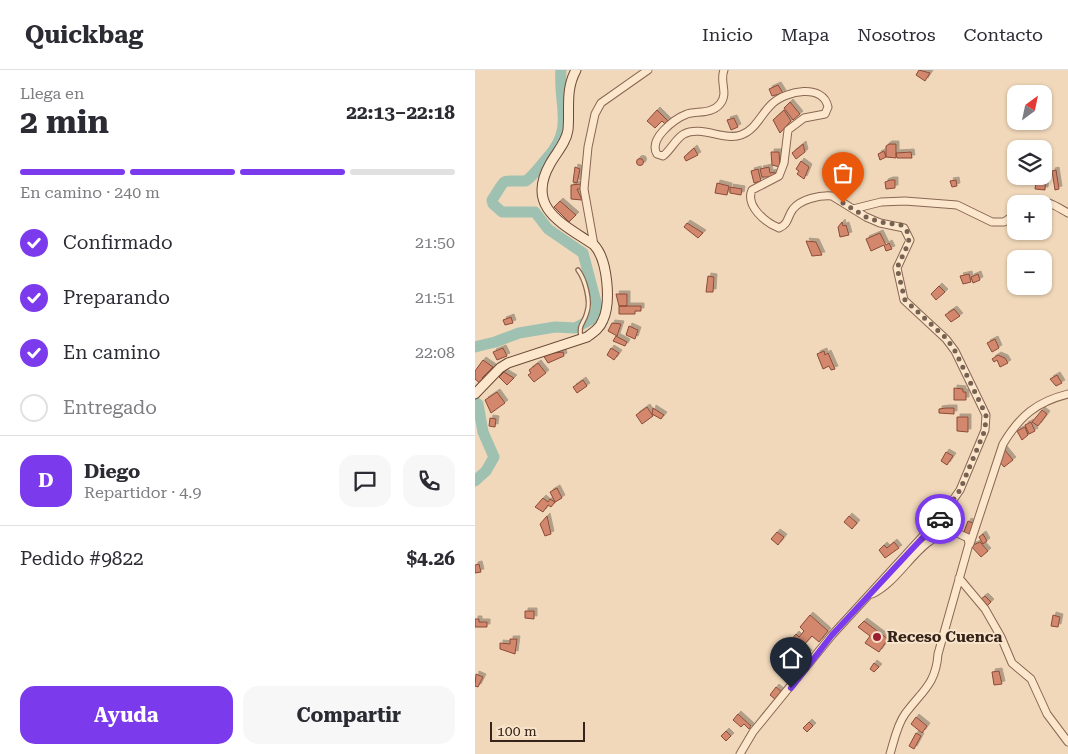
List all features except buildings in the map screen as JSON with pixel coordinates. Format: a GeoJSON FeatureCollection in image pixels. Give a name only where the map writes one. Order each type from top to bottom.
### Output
{"type":"FeatureCollection","features":[{"type":"Feature","properties":{"kind":"street"},"geometry":{"type":"LineString","coordinates":[[576,70],[569,86],[568,130],[564,142],[549,166],[541,194],[543,203],[549,211],[594,246]]}},
{"type":"Feature","properties":{"kind":"street"},"geometry":{"type":"LineString","coordinates":[[475,394],[500,368],[508,363],[595,332],[602,322],[607,308],[607,282],[604,264],[594,246],[584,189],[588,148],[595,114],[601,103],[648,70]]}},
{"type":"Feature","properties":{"kind":"street"},"geometry":{"type":"LineString","coordinates":[[724,70],[722,80],[725,94],[719,106],[714,109],[686,115],[668,126],[657,140],[655,148],[657,154],[663,156],[680,138],[691,132],[733,136],[743,134],[752,128],[777,100],[800,92],[812,92],[823,97],[827,104],[825,114],[804,118],[788,130],[781,172],[775,179],[752,190],[750,199],[752,207],[779,228],[786,225],[791,212],[799,203],[817,197],[831,196],[880,222],[901,225],[907,231],[909,242],[897,268],[905,300],[947,339],[955,351],[987,420],[985,430],[960,490],[945,513],[832,635],[810,665],[753,732],[740,754]]}},
{"type":"Feature","properties":{"kind":"street"},"geometry":{"type":"LineString","coordinates":[[853,209],[881,202],[905,201],[957,205],[993,222],[1004,222],[1007,220]]}},
{"type":"Feature","properties":{"kind":"street"},"geometry":{"type":"LineString","coordinates":[[1052,205],[1068,213]]}},
{"type":"Feature","properties":{"kind":"street"},"geometry":{"type":"LineString","coordinates":[[890,754],[904,716],[932,682],[969,544],[1003,444],[1008,435],[1041,403],[1068,394]]}},
{"type":"Feature","properties":{"kind":"street"},"geometry":{"type":"LineString","coordinates":[[867,597],[884,588],[916,553],[935,537],[953,531],[962,533],[967,538],[969,544]]}},
{"type":"Feature","properties":{"kind":"street"},"geometry":{"type":"LineString","coordinates":[[959,578],[985,608],[1012,664],[1031,679],[1047,714],[1068,742]]}},
{"type":"Feature","properties":{"kind":"lane"},"geometry":{"type":"LineString","coordinates":[[578,270],[584,277],[588,309],[579,325],[581,337]]}},
{"type":"Feature","properties":{"kind":"waterway"},"geometry":{"type":"LineString","coordinates":[[475,347],[519,333],[555,327],[575,328],[590,320],[595,314],[597,306],[583,253],[548,229],[535,212],[502,212],[493,204],[492,200],[505,182],[526,181],[556,147],[561,137],[563,126],[561,70]]}},
{"type":"Feature","properties":{"kind":"waterway"},"geometry":{"type":"LineString","coordinates":[[475,402],[478,404],[483,432],[494,457],[486,471],[475,481]]}},
{"type":"Feature","properties":{"kind":"way so far"},"geometry":{"type":"LineString","coordinates":[[843,203],[866,217],[880,222],[901,225],[907,231],[910,240],[908,247],[898,262],[897,268],[905,300],[911,308],[947,339],[955,351],[986,415],[985,430],[960,490],[940,519]]}},
{"type":"Feature","properties":{"kind":"place","name":"Receso Cuenca"},"geometry":{"type":"Point","coordinates":[877,637]}},
{"type":"Feature","properties":{"kind":"route"},"geometry":{"type":"LineString","coordinates":[[791,688],[832,635],[940,519]]}}]}
